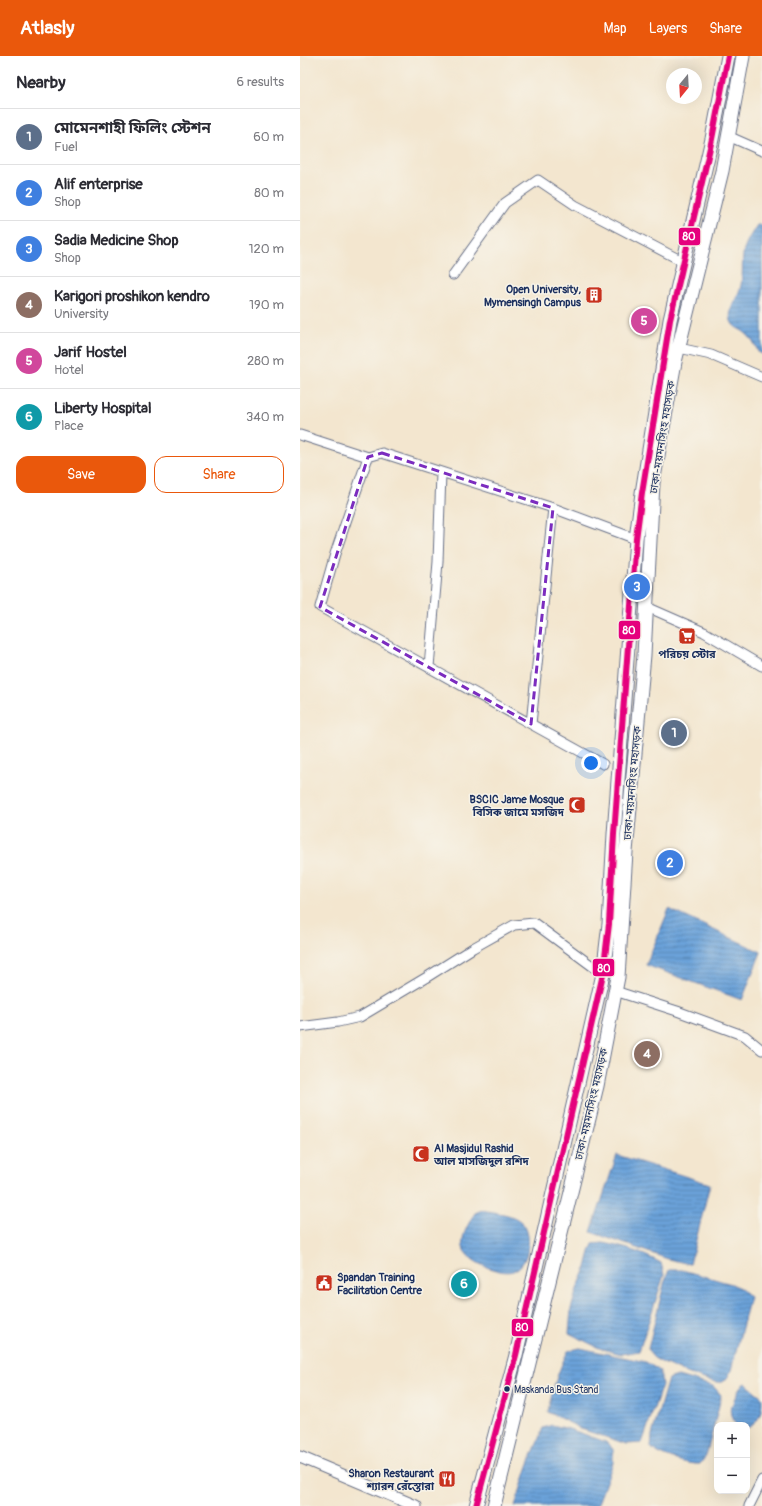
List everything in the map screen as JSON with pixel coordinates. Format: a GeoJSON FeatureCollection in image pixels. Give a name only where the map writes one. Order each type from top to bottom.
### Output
{"type":"FeatureCollection","features":[{"type":"Feature","properties":{"kind":"main road","name":"ঢাকা-ময়মনসিংহ মহাসড়ক"},"geometry":{"type":"LineString","coordinates":[[476,1506],[516,1355],[603,974],[609,924],[614,834],[636,540],[642,493],[670,320],[723,91],[728,56]]}},
{"type":"Feature","properties":{"kind":"main road","name":"ঢাকা-ময়মনসিংহ মহাসড়ক"},"geometry":{"type":"LineString","coordinates":[[494,1506],[597,1086],[618,977],[626,852],[644,655],[653,483],[679,348],[722,171],[743,56]]}},
{"type":"Feature","properties":{"kind":"street"},"geometry":{"type":"LineString","coordinates":[[728,136],[762,151]]}},
{"type":"Feature","properties":{"kind":"street"},"geometry":{"type":"LineString","coordinates":[[453,275],[505,203],[538,180],[575,205],[684,262]]}},
{"type":"Feature","properties":{"kind":"street"},"geometry":{"type":"LineString","coordinates":[[679,348],[711,355],[762,377]]}},
{"type":"Feature","properties":{"kind":"street"},"geometry":{"type":"LineString","coordinates":[[300,435],[368,457],[382,453],[553,508],[636,540]]}},
{"type":"Feature","properties":{"kind":"street"},"geometry":{"type":"LineString","coordinates":[[368,457],[335,554],[320,607],[603,764]]}},
{"type":"Feature","properties":{"kind":"street"},"geometry":{"type":"LineString","coordinates":[[429,667],[438,562],[441,473]]}},
{"type":"Feature","properties":{"kind":"street"},"geometry":{"type":"LineString","coordinates":[[531,724],[553,508]]}},
{"type":"Feature","properties":{"kind":"street"},"geometry":{"type":"LineString","coordinates":[[647,607],[704,632],[762,666]]}},
{"type":"Feature","properties":{"kind":"street"},"geometry":{"type":"LineString","coordinates":[[300,1027],[338,1022],[360,1017],[428,977],[473,948],[514,925],[534,923],[603,974]]}},
{"type":"Feature","properties":{"kind":"street"},"geometry":{"type":"LineString","coordinates":[[615,991],[677,1011],[745,1036],[762,1050]]}},
{"type":"Feature","properties":{"kind":"street"},"geometry":{"type":"LineString","coordinates":[[300,1457],[416,1506]]}},
{"type":"Feature","properties":{"kind":"street"},"geometry":{"type":"LineString","coordinates":[[750,1506],[762,1480]]}},
{"type":"Feature","properties":{"kind":"highlighted area"},"geometry":{"type":"Polygon","coordinates":[[[382,453],[553,508],[531,724],[320,607],[368,457],[382,453]]]}},
{"type":"Feature","properties":{"kind":"water"},"geometry":{"type":"Polygon","coordinates":[[[757,225],[762,225],[762,354],[758,352],[755,344],[749,336],[733,325],[730,319],[731,310],[739,293],[741,284],[744,249],[757,225]]]}},
{"type":"Feature","properties":{"kind":"water"},"geometry":{"type":"Polygon","coordinates":[[[669,909],[761,952],[742,1000],[646,965],[669,909]]]}},
{"type":"Feature","properties":{"kind":"water"},"geometry":{"type":"Polygon","coordinates":[[[617,1155],[710,1184],[690,1264],[668,1259],[591,1232],[617,1155]]]}},
{"type":"Feature","properties":{"kind":"water"},"geometry":{"type":"Polygon","coordinates":[[[482,1210],[512,1216],[520,1221],[524,1226],[527,1232],[528,1248],[519,1268],[508,1272],[494,1270],[486,1267],[467,1255],[463,1245],[465,1231],[475,1213],[482,1210]]]}},
{"type":"Feature","properties":{"kind":"water"},"geometry":{"type":"Polygon","coordinates":[[[603,1243],[633,1251],[661,1263],[664,1275],[639,1351],[621,1354],[599,1348],[569,1333],[571,1309],[593,1244],[603,1243]]]}},
{"type":"Feature","properties":{"kind":"water"},"geometry":{"type":"Polygon","coordinates":[[[669,1270],[682,1270],[728,1283],[740,1288],[750,1297],[731,1370],[728,1377],[721,1382],[708,1380],[676,1369],[653,1357],[648,1349],[665,1280],[669,1270]]]}},
{"type":"Feature","properties":{"kind":"water"},"geometry":{"type":"Polygon","coordinates":[[[580,1348],[646,1362],[660,1371],[662,1385],[642,1443],[627,1444],[584,1430],[548,1412],[551,1396],[561,1366],[568,1351],[580,1348]]]}},
{"type":"Feature","properties":{"kind":"water"},"geometry":{"type":"Polygon","coordinates":[[[678,1376],[713,1386],[721,1395],[706,1456],[700,1464],[674,1459],[651,1448],[652,1435],[668,1379],[678,1376]]]}},
{"type":"Feature","properties":{"kind":"water"},"geometry":{"type":"Polygon","coordinates":[[[745,1383],[762,1397],[760,1415],[750,1426],[750,1422],[734,1422],[730,1410],[740,1387],[745,1383]]]}},
{"type":"Feature","properties":{"kind":"water"},"geometry":{"type":"Polygon","coordinates":[[[552,1425],[569,1429],[606,1442],[613,1449],[613,1463],[597,1506],[515,1506],[528,1466],[543,1428],[552,1425]]]}},
{"type":"Feature","properties":{"kind":"transit line","name":"80"},"geometry":{"type":"LineString","coordinates":[[476,1506],[516,1355],[603,974],[609,924],[614,834],[636,539],[642,493],[670,320],[712,139],[728,56]]}},
{"type":"Feature","properties":{"kind":"place","name":"Open University, Mymensingh Campus"},"geometry":{"type":"Point","coordinates":[594,295]}},
{"type":"Feature","properties":{"kind":"place","name":"Jarif Hostel"},"geometry":{"type":"Point","coordinates":[644,321]}},
{"type":"Feature","properties":{"kind":"place","name":"Sadia Medicine Shop"},"geometry":{"type":"Point","coordinates":[637,587]}},
{"type":"Feature","properties":{"kind":"place","name":"পরিচয় স্টোর"},"geometry":{"type":"Point","coordinates":[687,636]}},
{"type":"Feature","properties":{"kind":"place","name":"মোমেনশাহী ফিলিং স্টেশন"},"geometry":{"type":"Point","coordinates":[674,733]}},
{"type":"Feature","properties":{"kind":"place","name":"BSCIC Jame Mosque বিসিক জামে মসজিদ"},"geometry":{"type":"Point","coordinates":[577,805]}},
{"type":"Feature","properties":{"kind":"place","name":"Alif enterprise"},"geometry":{"type":"Point","coordinates":[670,863]}},
{"type":"Feature","properties":{"kind":"place","name":"Karigori proshikon kendro"},"geometry":{"type":"Point","coordinates":[647,1054]}},
{"type":"Feature","properties":{"kind":"place","name":"Al Masjidul Rashid আল মাসজিদুল রশিদ"},"geometry":{"type":"Point","coordinates":[421,1154]}},
{"type":"Feature","properties":{"kind":"place","name":"Spandan Training Facilitation Centre"},"geometry":{"type":"Point","coordinates":[324,1283]}},
{"type":"Feature","properties":{"kind":"place","name":"Liberty Hospital"},"geometry":{"type":"Point","coordinates":[464,1284]}},
{"type":"Feature","properties":{"kind":"place","name":"Maskanda Bus Stand"},"geometry":{"type":"Point","coordinates":[507,1389]}},
{"type":"Feature","properties":{"kind":"place","name":"Sharon Restaurant শ্যারন রেঁস্তোরা"},"geometry":{"type":"Point","coordinates":[447,1479]}}]}
